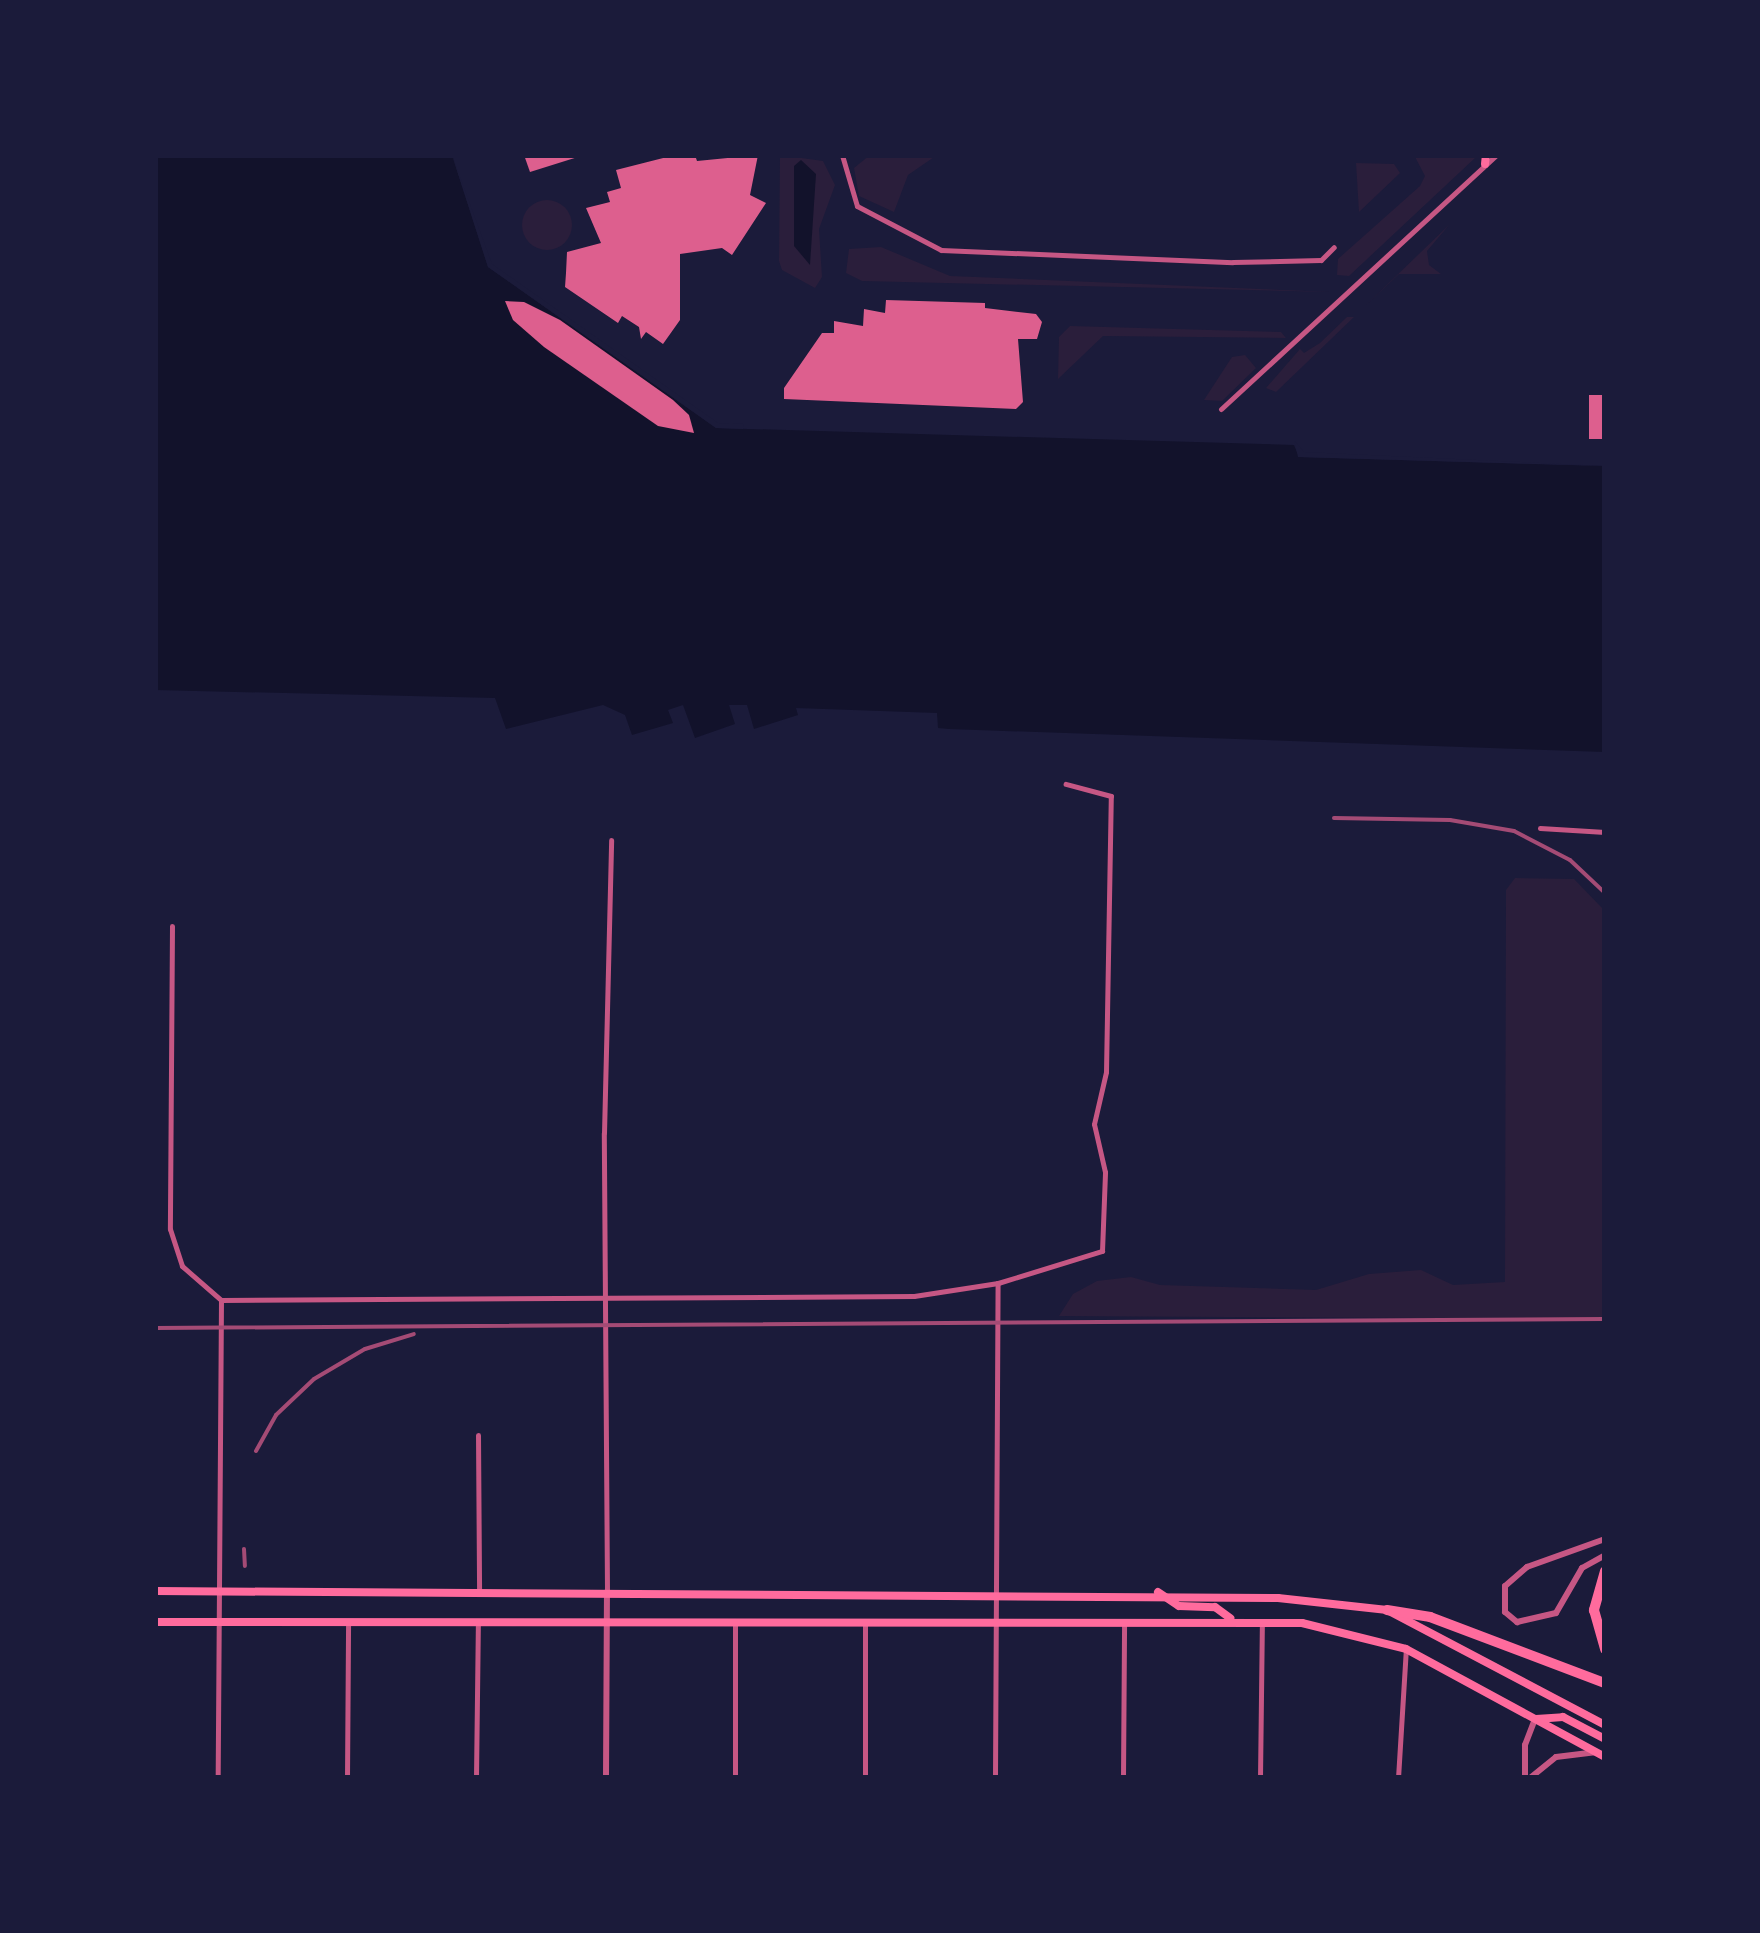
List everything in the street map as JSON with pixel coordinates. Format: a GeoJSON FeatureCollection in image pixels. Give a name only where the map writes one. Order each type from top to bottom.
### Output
{"type":"FeatureCollection","features":[{"type":"Feature","properties":{"kind":"highway"},"geometry":{"type":"LineString","coordinates":[[1605,1571],[1594,1610],[1605,1649]]}},
{"type":"Feature","properties":{"kind":"highway"},"geometry":{"type":"LineString","coordinates":[[1387,1610],[1430,1617],[1605,1683]]}},
{"type":"Feature","properties":{"kind":"main road"},"geometry":{"type":"LineString","coordinates":[[155,1591],[1158,1592],[1387,1610],[1605,1725]]}},
{"type":"Feature","properties":{"kind":"main road"},"geometry":{"type":"LineString","coordinates":[[1158,1592],[1179,1606],[1215,1607],[1231,1618]]}},
{"type":"Feature","properties":{"kind":"main road"},"geometry":{"type":"LineString","coordinates":[[155,1622],[605,1618],[998,1625],[1231,1618],[1330,1626],[1406,1648],[1605,1757]]}},
{"type":"Feature","properties":{"kind":"main road"},"geometry":{"type":"LineString","coordinates":[[1535,1719],[1556,1715],[1605,1739]]}},
{"type":"Feature","properties":{"kind":"street"},"geometry":{"type":"LineString","coordinates":[[842,155],[857,206],[941,250],[1234,262],[1321,260],[1334,247]]}},
{"type":"Feature","properties":{"kind":"street"},"geometry":{"type":"LineString","coordinates":[[1221,409],[1486,160],[1496,155]]}},
{"type":"Feature","properties":{"kind":"street"},"geometry":{"type":"LineString","coordinates":[[172,926],[170,1229],[182,1266],[221,1300],[914,1296],[998,1282],[1102,1251],[1105,1172],[1094,1124],[1106,1072],[1111,796],[1066,784]]}},
{"type":"Feature","properties":{"kind":"street"},"geometry":{"type":"LineString","coordinates":[[1540,828],[1605,832]]}},
{"type":"Feature","properties":{"kind":"street"},"geometry":{"type":"LineString","coordinates":[[606,1778],[611,840]]}},
{"type":"Feature","properties":{"kind":"street"},"geometry":{"type":"LineString","coordinates":[[995,1778],[998,1282]]}},
{"type":"Feature","properties":{"kind":"street"},"geometry":{"type":"LineString","coordinates":[[218,1778],[221,1300]]}},
{"type":"Feature","properties":{"kind":"street"},"geometry":{"type":"LineString","coordinates":[[478,1435],[479,1589]]}},
{"type":"Feature","properties":{"kind":"street"},"geometry":{"type":"LineString","coordinates":[[1605,1539],[1527,1567],[1504,1586],[1505,1612],[1517,1622],[1556,1613],[1582,1568],[1605,1555]]}},
{"type":"Feature","properties":{"kind":"street"},"geometry":{"type":"LineString","coordinates":[[1260,1778],[1262,1620]]}},
{"type":"Feature","properties":{"kind":"street"},"geometry":{"type":"LineString","coordinates":[[476,1778],[478,1621]]}},
{"type":"Feature","properties":{"kind":"street"},"geometry":{"type":"LineString","coordinates":[[734,1778],[735,1621]]}},
{"type":"Feature","properties":{"kind":"street"},"geometry":{"type":"LineString","coordinates":[[865,1621],[865,1778]]}},
{"type":"Feature","properties":{"kind":"street"},"geometry":{"type":"LineString","coordinates":[[347,1778],[348,1622]]}},
{"type":"Feature","properties":{"kind":"street"},"geometry":{"type":"LineString","coordinates":[[1123,1778],[1124,1622]]}},
{"type":"Feature","properties":{"kind":"street"},"geometry":{"type":"LineString","coordinates":[[1398,1778],[1400,1666],[1406,1648]]}},
{"type":"Feature","properties":{"kind":"street"},"geometry":{"type":"LineString","coordinates":[[1528,1778],[1525,1745],[1535,1719]]}},
{"type":"Feature","properties":{"kind":"street"},"geometry":{"type":"LineString","coordinates":[[1528,1778],[1556,1756],[1595,1752]]}},
{"type":"Feature","properties":{"kind":"shaded area"},"geometry":{"type":"Polygon","coordinates":[[[155,155],[452,155],[488,267],[716,428],[1294,445],[1299,457],[1605,466],[1605,752],[949,729],[938,728],[937,713],[796,708],[798,715],[754,729],[747,705],[729,705],[735,724],[695,738],[683,705],[668,710],[673,723],[632,735],[625,715],[603,705],[506,729],[495,698],[155,690],[155,155]]]}},
{"type":"Feature","properties":{"kind":"shaded area"},"geometry":{"type":"Polygon","coordinates":[[[780,155],[823,161],[835,185],[819,229],[822,277],[815,288],[782,270],[779,261],[780,155]]]}},
{"type":"Feature","properties":{"kind":"shaded area"},"geometry":{"type":"Polygon","coordinates":[[[870,155],[937,155],[908,175],[894,212],[859,196],[854,168],[870,155]]]}},
{"type":"Feature","properties":{"kind":"shaded area"},"geometry":{"type":"Polygon","coordinates":[[[1414,155],[1475,158],[1349,276],[1337,275],[1338,259],[1420,186],[1425,176],[1414,155]]]}},
{"type":"Feature","properties":{"kind":"shaded area"},"geometry":{"type":"Polygon","coordinates":[[[801,160],[816,174],[810,265],[794,246],[794,166],[801,160]]]}},
{"type":"Feature","properties":{"kind":"shaded area"},"geometry":{"type":"Polygon","coordinates":[[[1356,163],[1394,164],[1400,173],[1359,212],[1356,163]]]}},
{"type":"Feature","properties":{"kind":"shaded area"},"geometry":{"type":"Polygon","coordinates":[[[547,200],[565,207],[572,225],[565,243],[547,250],[529,243],[522,225],[529,207],[547,200]]]}},
{"type":"Feature","properties":{"kind":"shaded area"},"geometry":{"type":"Polygon","coordinates":[[[1449,225],[1427,251],[1429,265],[1441,274],[1399,274],[1363,308],[1449,225]]]}},
{"type":"Feature","properties":{"kind":"shaded area"},"geometry":{"type":"Polygon","coordinates":[[[881,247],[950,276],[1331,292],[862,281],[846,273],[849,249],[881,247]]]}},
{"type":"Feature","properties":{"kind":"shaded area"},"geometry":{"type":"Polygon","coordinates":[[[1347,317],[1354,317],[1276,392],[1266,388],[1300,349],[1304,353],[1320,343],[1347,317]]]}},
{"type":"Feature","properties":{"kind":"shaded area"},"geometry":{"type":"Polygon","coordinates":[[[1070,326],[1281,332],[1286,338],[1103,336],[1058,379],[1059,337],[1070,326]]]}},
{"type":"Feature","properties":{"kind":"shaded area"},"geometry":{"type":"Polygon","coordinates":[[[1245,355],[1256,368],[1222,401],[1204,400],[1232,357],[1245,355]]]}},
{"type":"Feature","properties":{"kind":"shaded area"},"geometry":{"type":"Polygon","coordinates":[[[1515,878],[1574,879],[1605,911],[1605,1319],[1059,1316],[1073,1294],[1097,1281],[1131,1277],[1160,1285],[1316,1290],[1369,1274],[1421,1270],[1453,1285],[1505,1282],[1506,890],[1515,878]]]}},
{"type":"Feature","properties":{"kind":"pier"},"geometry":{"type":"Polygon","coordinates":[[[452,155],[492,264],[718,423],[744,424],[743,429],[716,428],[488,267],[452,155]]]}},
{"type":"Feature","properties":{"kind":"pier"},"geometry":{"type":"Polygon","coordinates":[[[1294,440],[1304,452],[1605,466],[1298,457],[1294,440]]]}},
{"type":"Feature","properties":{"kind":"building"},"geometry":{"type":"Polygon","coordinates":[[[524,155],[581,155],[581,156],[530,172],[524,155]]]}},
{"type":"Feature","properties":{"kind":"building"},"geometry":{"type":"Polygon","coordinates":[[[675,155],[695,155],[697,161],[758,155],[750,195],[766,203],[732,255],[722,248],[680,254],[680,320],[663,344],[646,332],[641,339],[639,327],[622,316],[618,323],[565,287],[567,252],[601,243],[586,208],[610,202],[607,192],[621,188],[616,170],[675,155]]]}},
{"type":"Feature","properties":{"kind":"building"},"geometry":{"type":"Polygon","coordinates":[[[886,300],[985,303],[985,308],[1036,314],[1042,322],[1037,339],[1018,339],[1023,402],[1016,409],[784,399],[784,388],[822,333],[834,333],[834,321],[863,326],[864,309],[885,313],[886,300]]]}},
{"type":"Feature","properties":{"kind":"building"},"geometry":{"type":"Polygon","coordinates":[[[505,301],[524,302],[560,320],[673,400],[689,415],[694,433],[658,426],[544,347],[513,320],[505,301]]]}},
{"type":"Feature","properties":{"kind":"building"},"geometry":{"type":"Polygon","coordinates":[[[1589,395],[1605,395],[1605,439],[1589,439],[1589,395]]]}},
{"type":"Feature","properties":{"kind":"railway"},"geometry":{"type":"LineString","coordinates":[[1334,818],[1450,820],[1514,831],[1570,860],[1605,893]]}},
{"type":"Feature","properties":{"kind":"railway"},"geometry":{"type":"LineString","coordinates":[[155,1328],[1605,1319]]}},
{"type":"Feature","properties":{"kind":"railway"},"geometry":{"type":"LineString","coordinates":[[256,1451],[276,1415],[314,1379],[365,1349],[414,1334]]}},
{"type":"Feature","properties":{"kind":"railway"},"geometry":{"type":"LineString","coordinates":[[244,1549],[245,1566]]}}]}
